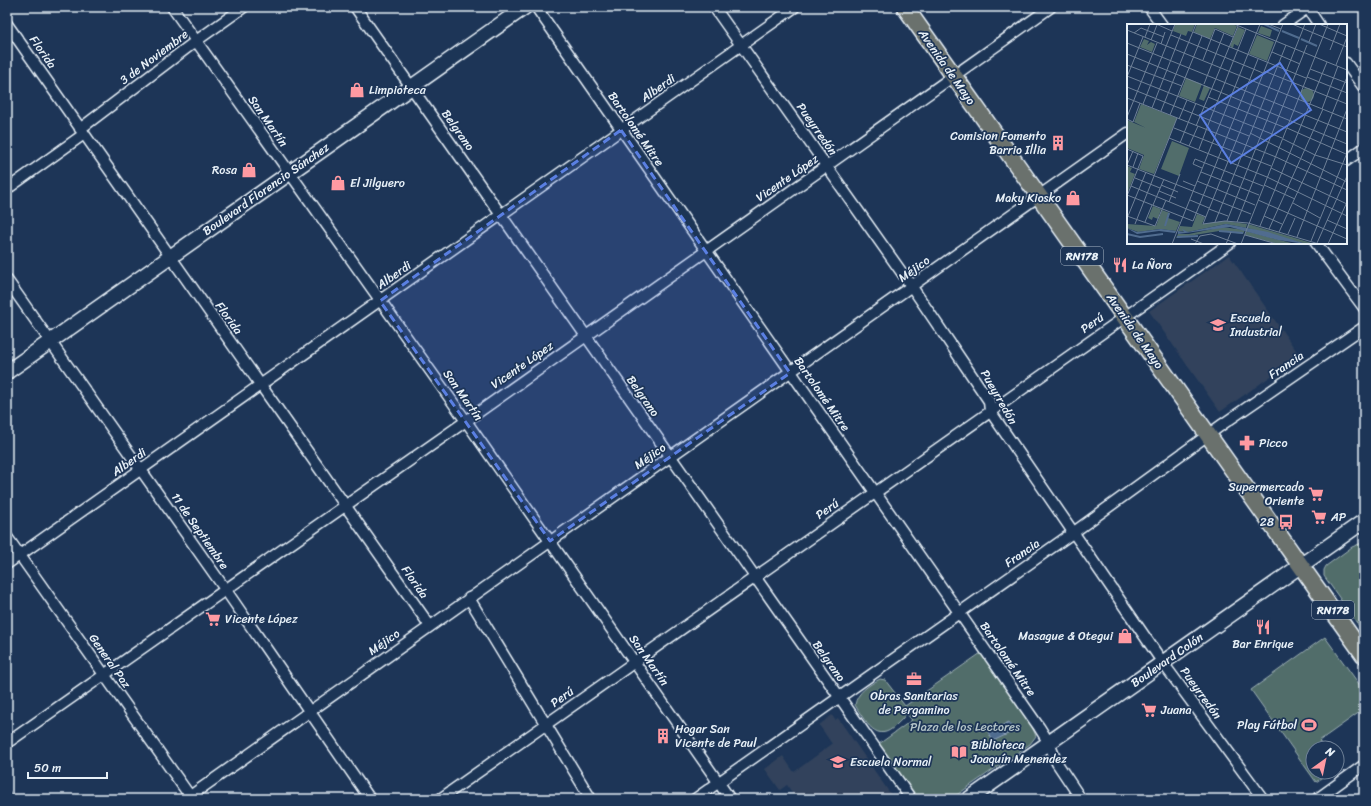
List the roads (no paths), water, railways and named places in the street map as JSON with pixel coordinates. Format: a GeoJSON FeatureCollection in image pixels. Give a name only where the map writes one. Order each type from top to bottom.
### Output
{"type":"FeatureCollection","features":[{"type":"Feature","properties":{"kind":"main road","name":"Boulevard Florencio Sánchez"},"geometry":{"type":"LineString","coordinates":[[7,372],[524,7]]}},
{"type":"Feature","properties":{"kind":"main road","name":"Avenida de Mayo"},"geometry":{"type":"LineString","coordinates":[[905,7],[1364,655]]}},
{"type":"Feature","properties":{"kind":"main road","name":"Boulevard Colón"},"geometry":{"type":"LineString","coordinates":[[969,799],[1364,521]]}},
{"type":"Feature","properties":{"kind":"street","name":"San Martín"},"geometry":{"type":"LineString","coordinates":[[172,7],[466,421],[730,799]]}},
{"type":"Feature","properties":{"kind":"street","name":"3 de Noviembre"},"geometry":{"type":"LineString","coordinates":[[7,189],[82,132],[196,41],[244,7]]}},
{"type":"Feature","properties":{"kind":"street","name":"Belgrano"},"geometry":{"type":"LineString","coordinates":[[355,7],[502,215],[670,458],[911,799]]}},
{"type":"Feature","properties":{"kind":"street","name":"Bartolomé Mitre"},"geometry":{"type":"LineString","coordinates":[[536,7],[790,373],[960,613],[1049,743],[1057,763],[1081,799]]}},
{"type":"Feature","properties":{"kind":"street","name":"Pueyrredón"},"geometry":{"type":"LineString","coordinates":[[714,7],[912,287],[989,401],[990,412],[1163,663],[1263,799]]}},
{"type":"Feature","properties":{"kind":"street","name":"Alberdi"},"geometry":{"type":"LineString","coordinates":[[7,564],[795,7]]}},
{"type":"Feature","properties":{"kind":"street","name":"Vicente López"},"geometry":{"type":"LineString","coordinates":[[7,743],[466,421],[1051,7]]}},
{"type":"Feature","properties":{"kind":"street"},"geometry":{"type":"LineString","coordinates":[[1149,7],[1161,24]]}},
{"type":"Feature","properties":{"kind":"street"},"geometry":{"type":"LineString","coordinates":[[1284,24],[1308,7],[1318,24]]}},
{"type":"Feature","properties":{"kind":"street","name":"Florida"},"geometry":{"type":"LineString","coordinates":[[7,24],[169,257],[430,626]]}},
{"type":"Feature","properties":{"kind":"street"},"geometry":{"type":"LineString","coordinates":[[1347,64],[1364,88]]}},
{"type":"Feature","properties":{"kind":"street","name":"Méjico"},"geometry":{"type":"LineString","coordinates":[[189,798],[309,710],[670,458],[1127,134]]}},
{"type":"Feature","properties":{"kind":"street"},"geometry":{"type":"LineString","coordinates":[[1347,160],[1364,148]]}},
{"type":"Feature","properties":{"kind":"street","name":"Perú"},"geometry":{"type":"LineString","coordinates":[[440,799],[875,491],[1229,244]]}},
{"type":"Feature","properties":{"kind":"street"},"geometry":{"type":"LineString","coordinates":[[1317,244],[1364,308]]}},
{"type":"Feature","properties":{"kind":"street","name":"11 de Septiembre"},"geometry":{"type":"LineString","coordinates":[[7,280],[225,589],[370,799]]}},
{"type":"Feature","properties":{"kind":"street","name":"Francia"},"geometry":{"type":"LineString","coordinates":[[696,799],[1074,532],[1209,435],[1222,424],[1364,327]]}},
{"type":"Feature","properties":{"kind":"street","name":"General Paz"},"geometry":{"type":"LineString","coordinates":[[7,538],[189,798]]}},
{"type":"Feature","properties":{"kind":"street"},"geometry":{"type":"LineString","coordinates":[[469,598],[547,724],[591,799]]}},
{"type":"Feature","properties":{"kind":"street"},"geometry":{"type":"LineString","coordinates":[[1317,799],[1364,765]]}},
{"type":"Feature","properties":{"kind":"place","name":"Limpioteca"},"geometry":{"type":"Point","coordinates":[357,90]}},
{"type":"Feature","properties":{"kind":"place","name":"Comision Fomento Barrio Illia"},"geometry":{"type":"Point","coordinates":[1058,143]}},
{"type":"Feature","properties":{"kind":"place","name":"Rosa"},"geometry":{"type":"Point","coordinates":[249,170]}},
{"type":"Feature","properties":{"kind":"place","name":"El Jilguero"},"geometry":{"type":"Point","coordinates":[338,183]}},
{"type":"Feature","properties":{"kind":"place","name":"Maky Kiosko"},"geometry":{"type":"Point","coordinates":[1073,198]}},
{"type":"Feature","properties":{"kind":"place","name":"La Ñora"},"geometry":{"type":"Point","coordinates":[1120,265]}},
{"type":"Feature","properties":{"kind":"place","name":"Escuela Industrial"},"geometry":{"type":"Point","coordinates":[1218,325]}},
{"type":"Feature","properties":{"kind":"place","name":"Picco"},"geometry":{"type":"Point","coordinates":[1247,443]}},
{"type":"Feature","properties":{"kind":"place","name":"Supermercado Oriente"},"geometry":{"type":"Point","coordinates":[1316,494]}},
{"type":"Feature","properties":{"kind":"place","name":"AP"},"geometry":{"type":"Point","coordinates":[1319,517]}},
{"type":"Feature","properties":{"kind":"place","name":"28"},"geometry":{"type":"Point","coordinates":[1286,522]}},
{"type":"Feature","properties":{"kind":"place","name":"Vicente López"},"geometry":{"type":"Point","coordinates":[213,619]}},
{"type":"Feature","properties":{"kind":"place","name":"Bar Enrique"},"geometry":{"type":"Point","coordinates":[1263,627]}},
{"type":"Feature","properties":{"kind":"place","name":"Masague & Otegui"},"geometry":{"type":"Point","coordinates":[1125,636]}},
{"type":"Feature","properties":{"kind":"place","name":"Obras Sanitarias de Pergamino"},"geometry":{"type":"Point","coordinates":[914,679]}},
{"type":"Feature","properties":{"kind":"place","name":"Juana"},"geometry":{"type":"Point","coordinates":[1149,710]}},
{"type":"Feature","properties":{"kind":"place","name":"Play Fútbol"},"geometry":{"type":"Point","coordinates":[1309,725]}},
{"type":"Feature","properties":{"kind":"place","name":"Hogar San Vicente de Paul"},"geometry":{"type":"Point","coordinates":[663,736]}},
{"type":"Feature","properties":{"kind":"place","name":"Biblioteca Joaquín Menendez"},"geometry":{"type":"Point","coordinates":[959,752]}},
{"type":"Feature","properties":{"kind":"place","name":"Escuela Normal"},"geometry":{"type":"Point","coordinates":[838,762]}},
{"type":"Feature","properties":{"kind":"park label","name":"Plaza de los Lectores"},"geometry":{"type":"Point","coordinates":[965,727]}}]}
